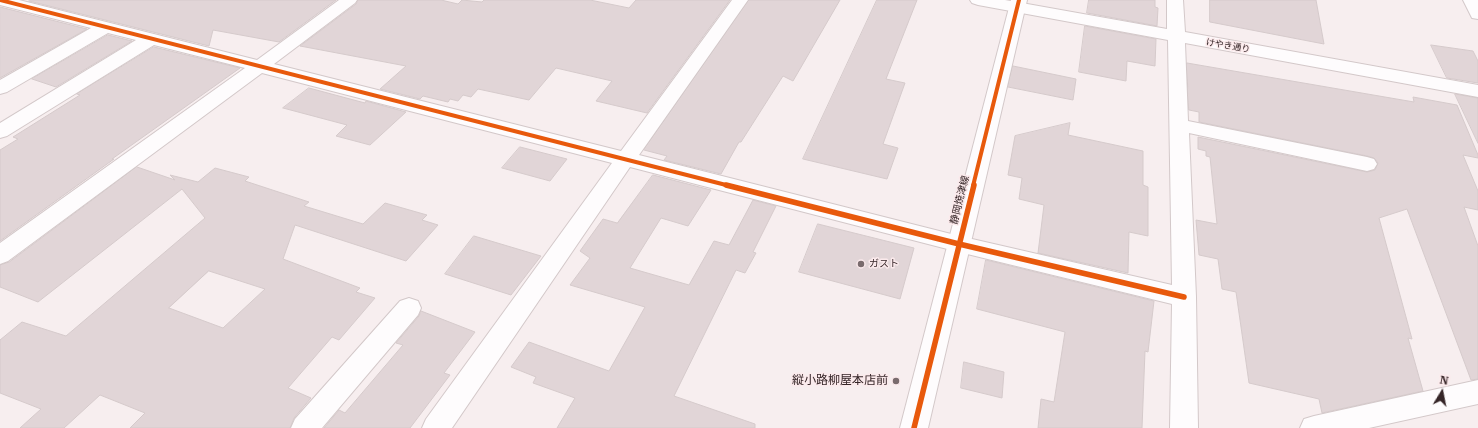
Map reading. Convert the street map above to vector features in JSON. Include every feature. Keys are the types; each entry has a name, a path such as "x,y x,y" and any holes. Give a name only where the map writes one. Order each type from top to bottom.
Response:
{"street":[{"path":"0,0 262,65 959,244 1184,297"},
{"path":"0,255 349,0"},
{"path":"436,428 626,158 740,0"},
{"name":"けやき通り","path":"978,0 1018,4 1176,36 1478,91"},
{"path":"1175,0 1184,297 1184,428"},
{"path":"1471,0 1478,14"},
{"name":"静岡焼津線","path":"914,428 1018,4"},
{"path":"0,17 22,6"},
{"path":"0,88 106,27"},
{"path":"0,132 152,38"},
{"path":"1178,125 1366,164"},
{"path":"305,428 410,308"},
{"path":"1314,428 1478,392"}],"building":[{"path":"336,0 279,42 213,30 209,46 29,1"},
{"path":"358,0 441,0 458,4 462,0 482,2 484,0 590,0 629,8 636,0 730,0 647,113 596,101 612,81 556,68 529,100 478,89 471,97 463,95 458,101 450,99 448,102 423,96 420,99 380,89 406,66 300,46 356,4"},
{"path":"749,0 840,0 793,81 783,76 741,142 739,142 721,174 664,160 667,156 644,150"},
{"path":"877,0 917,0 886,79 905,83 883,144 898,148 887,179 803,159"},
{"path":"1089,0 1155,0 1155,7 1158,8 1157,26 1087,13"},
{"path":"1210,0 1316,0 1324,44 1210,22"},
{"path":"0,7 87,29 0,78"},
{"path":"1085,26 1156,39 1155,66 1127,61 1126,81 1079,72"},
{"path":"108,35 132,41 56,87 32,79"},
{"path":"1431,45 1473,51 1478,61 1478,83 1447,78"},
{"path":"154,47 240,68 0,241 0,150 18,139 13,137 80,95 77,94"},
{"path":"1187,63 1414,102 1413,97 1457,105 1478,155 1478,158 1463,155 1478,191 1478,210 1464,207 1478,246 1478,379 1471,380 1407,209 1379,218 1412,339 1408,338 1423,391 1322,413 1319,399 1249,383 1236,292 1222,289 1218,259 1199,255 1196,220 1217,224 1210,157 1206,156 1206,151 1198,149 1198,137 1367,172 1375,170 1378,163 1374,158 1367,156 1199,122 1199,112 1189,110"},
{"path":"1013,66 1076,79 1073,100 1008,87"},
{"path":"309,88 406,112 370,145 336,136 347,125 283,108"},
{"path":"1455,94 1478,98 1478,143"},
{"path":"1070,123 1068,135 1143,151 1143,185 1148,187 1148,236 1129,232 1128,273 1038,253 1044,205 1019,199 1022,178 1008,175 1015,136"},
{"path":"520,147 567,159 550,181 502,168"},
{"path":"137,167 175,180 170,175 198,182 215,168 249,177 245,181 309,202 304,206 363,224 385,203 427,215 422,220 438,225 406,261 295,225 283,259 360,288 356,292 375,298 339,340 332,337 288,388 311,398 294,418 290,428 130,428 145,413 100,395 64,428 20,428 41,409 0,393 0,340 22,322 66,336 205,218 182,189 38,302 0,287 0,265 9,262","holes":["209,271 265,289 223,328 169,308"]},
{"path":"653,175 711,190 688,226 661,218 630,268 689,285 714,241 729,245 753,200 776,206 753,252 756,253 745,273 736,270 674,396 755,424 755,428 557,428 575,398 533,383 536,377 511,367 529,342 609,371 645,307 570,285 590,258 580,251 603,219 617,223"},
{"path":"818,224 914,248 900,299 799,272"},
{"path":"474,236 541,256 511,295 445,274"},
{"path":"986,260 1154,301 1148,352 1145,351 1142,428 1038,428 1041,399 1054,402 1065,332 977,309"},
{"path":"421,311 475,332 444,373 450,375 410,428 324,428 339,410 345,413 403,345 396,343 419,316"},
{"path":"964,362 1004,372 1002,398 961,388"}],"cycle path":[{"path":"0,0 959,244 1184,297"},
{"path":"914,428 1019,0"}],"place":[{"name":"ガスト","path":"861,264"},
{"name":"縦小路柳屋本店前","path":"896,381"}]}
